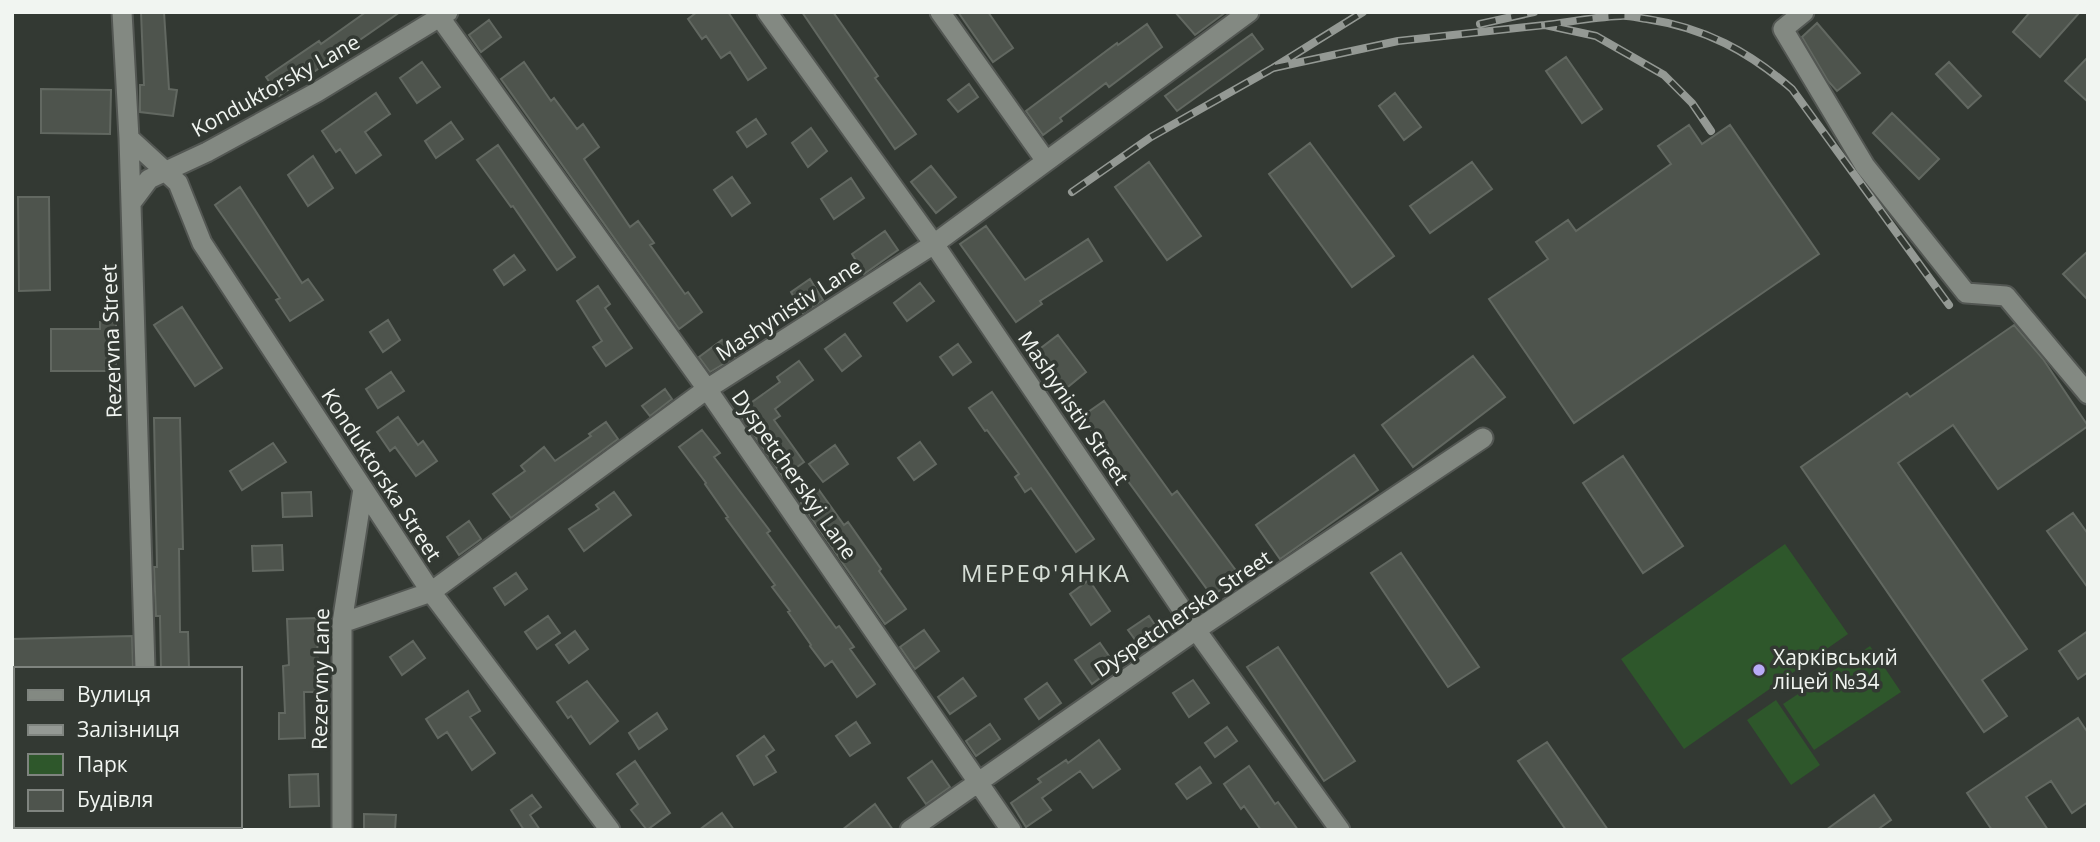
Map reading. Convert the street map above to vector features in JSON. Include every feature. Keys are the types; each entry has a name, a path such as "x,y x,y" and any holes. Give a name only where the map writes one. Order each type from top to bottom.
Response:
{"street":[{"name":"Rezervna Street","path":"121,12 129,138 145,667"},
{"name":"Mashynistiv Street","path":"766,12 934,244 1196,630 1340,830"},
{"path":"940,12 1046,161"},
{"name":"Mashynistiv Lane","path":"342,623 431,592 707,389 934,244 1249,12"},
{"path":"1804,12 1783,29 1865,166 1966,293 2006,296 2088,394"},
{"name":"Konduktorsky Lane","path":"131,203 149,178 206,152 317,92 441,14"},
{"name":"Dyspetcherskyi Lane","path":"441,14 707,389 1011,830"},
{"name":"Konduktorska Street","path":"129,138 178,183 202,243 431,592 610,830"},
{"name":"Dyspetcherska Street","path":"910,830 1196,630 1483,438"},
{"name":"Rezervny Lane","path":"342,830 342,623 363,489"}],"green space":[{"path":"1785,544 1848,634 1684,749 1621,659"},
{"path":"1870,646 1901,692 1814,750 1783,704"},
{"path":"1776,700 1820,765 1791,785 1747,720"}],"building":[{"path":"141,12 164,12 169,89 177,90 173,116 140,112 140,85 144,85"},
{"path":"366,12 400,12 279,96 266,77 319,41 321,44"},
{"path":"697,12 728,12 766,68 748,80 730,52 721,58 706,36 702,39 688,19"},
{"path":"802,12 833,12 878,76 875,78 916,134 895,149"},
{"path":"958,12 988,12 1013,48 993,62"},
{"path":"1175,12 1226,12 1195,35"},
{"path":"2030,12 2080,12 2040,57 2013,32"},
{"path":"489,20 501,37 481,52 469,35"},
{"path":"1817,23 1860,73 1837,91 1828,81 1802,37"},
{"path":"1147,24 1162,47 1109,87 1106,83 1060,118 1062,121 1043,135 1026,111"},
{"path":"1252,34 1263,49 1177,111 1165,96"},
{"path":"1566,57 1602,109 1582,123 1546,71"},
{"path":"2088,57 2088,102 2065,81"},
{"path":"422,62 440,87 417,103 400,78"},
{"path":"524,62 551,101 554,98 577,129 583,124 599,147 584,159 630,227 638,221 654,243 650,245 685,294 688,292 702,312 679,329 501,79"},
{"path":"1949,62 1981,96 1968,108 1936,74"},
{"path":"969,84 978,97 958,112 948,100"},
{"path":"41,89 111,90 110,134 41,133"},
{"path":"376,93 390,114 365,132 381,155 356,173 340,149 336,152 322,131"},
{"path":"1395,93 1421,127 1404,140 1379,106"},
{"path":"1892,113 1939,159 1919,179 1873,133"},
{"path":"756,119 766,134 747,147 737,132"},
{"path":"451,122 463,139 436,158 425,141"},
{"path":"1689,125 1702,144 1730,125 1819,254 1574,423 1489,299 1548,259 1536,242 1568,220 1576,231 1671,164 1658,146"},
{"path":"811,128 827,151 808,167 792,143"},
{"path":"1310,143 1394,256 1352,287 1269,174"},
{"path":"498,145 575,257 557,270 477,160"},
{"path":"313,156 333,188 308,206 288,175"},
{"path":"1149,162 1201,236 1167,260 1115,187"},
{"path":"1472,162 1492,189 1430,233 1410,206"},
{"path":"931,166 956,197 936,213 911,182"},
{"path":"732,177 750,203 732,216 714,190"},
{"path":"851,178 864,198 834,219 821,199"},
{"path":"240,187 302,283 308,279 323,300 290,321 276,300 280,298 215,205"},
{"path":"18,197 49,197 50,290 19,291"},
{"path":"986,226 1025,280 1088,239 1102,261 1040,301 1042,304 1016,322 960,244"},
{"path":"885,231 898,250 864,274 852,254"},
{"path":"2088,251 2088,300 2063,274"},
{"path":"514,255 525,270 504,285 494,270"},
{"path":"810,279 823,300 803,313 791,292"},
{"path":"920,283 934,301 907,321 894,303"},
{"path":"598,286 610,304 605,308 632,348 606,366 593,347 602,341 577,301"},
{"path":"182,307 222,368 195,386 154,325"},
{"path":"388,320 400,340 383,352 370,332"},
{"path":"100,322 116,322 116,371 51,371 51,329 100,329"},
{"path":"2014,325 2043,359 2088,426 1998,489 1953,425 1898,463 2027,649 1982,680 2007,716 1984,732 1801,467 1907,393 1910,397"},
{"path":"845,334 861,356 842,371 825,349"},
{"path":"1058,335 1086,372 1063,391 1033,354"},
{"path":"722,340 735,357 710,372 699,357"},
{"path":"958,344 971,362 953,375 940,357"},
{"path":"1473,356 1505,397 1413,467 1382,425"},
{"path":"799,361 813,380 775,409 780,416 774,420 804,462 783,477 738,412 780,382 777,377"},
{"path":"391,372 404,391 378,408 366,389"},
{"path":"665,389 672,399 650,416 642,406"},
{"path":"992,392 1094,539 1076,552 1031,488 1025,492 1015,477 1019,474 969,408"},
{"path":"1104,401 1172,495 1177,491 1240,576 1212,596 1081,417"},
{"path":"398,417 418,445 423,441 437,461 416,476 395,447 390,451 377,432"},
{"path":"154,418 180,418 183,549 179,549 180,632 188,632 189,667 161,667 160,616 156,616 154,567 157,567"},
{"path":"606,422 618,439 511,518 493,494 525,471 521,466 544,447 555,461"},
{"path":"702,430 720,453 714,457 770,531 767,533 836,628 839,626 854,647 850,649 875,684 857,697 832,661 825,666 810,646 788,612 790,611 772,587 775,585 679,447"},
{"path":"920,442 936,464 914,480 898,458"},
{"path":"273,443 286,462 242,490 230,471"},
{"path":"835,445 848,464 823,482 809,464"},
{"path":"1354,455 1378,490 1280,559 1256,525"},
{"path":"1623,456 1683,546 1643,573 1583,483"},
{"path":"819,490 844,525 848,522 906,609 885,624 801,503"},
{"path":"311,492 312,516 283,517 282,493"},
{"path":"614,492 631,515 584,551 569,529 599,509 596,505"},
{"path":"2073,513 2088,534 2088,588 2047,531"},
{"path":"469,521 481,539 459,555 447,537"},
{"path":"282,545 283,570 253,571 252,546"},
{"path":"1401,553 1479,667 1448,687 1371,573"},
{"path":"516,573 527,589 505,605 494,588"},
{"path":"1089,580 1110,611 1091,625 1070,594"},
{"path":"548,616 560,633 537,649 525,632"},
{"path":"1149,616 1159,631 1139,645 1128,630"},
{"path":"317,618 318,692 304,692 305,738 279,739 279,713 285,713 283,666 289,665 287,619"},
{"path":"924,630 939,651 915,669 900,647"},
{"path":"575,631 588,649 569,663 556,645"},
{"path":"2088,631 2088,672 2078,679 2059,651"},
{"path":"132,636 133,667 12,669 12,639"},
{"path":"413,641 425,658 402,675 390,657"},
{"path":"1100,643 1116,666 1092,684 1075,660"},
{"path":"1278,647 1355,761 1324,781 1247,667"},
{"path":"963,678 976,696 950,714 938,697"},
{"path":"1193,680 1209,703 1189,717 1173,693"},
{"path":"587,681 618,721 590,744 571,716 568,718 557,702"},
{"path":"1047,683 1061,703 1039,719 1025,699"},
{"path":"468,691 480,711 470,717 495,753 472,770 447,732 438,738 426,719"},
{"path":"657,713 667,729 639,749 629,733"},
{"path":"2078,718 2088,733 2088,802 2072,813 2051,781 2026,797 2048,830 1992,830 1967,793"},
{"path":"856,722 870,743 850,756 836,736"},
{"path":"990,724 1000,739 976,756 966,741"},
{"path":"1227,727 1237,741 1215,757 1205,743"},
{"path":"764,736 774,750 766,756 776,772 754,785 737,756"},
{"path":"1099,740 1120,769 1093,788 1080,771 1042,798 1051,810 1026,827 1011,803 1041,782 1038,779 1066,760 1068,763"},
{"path":"1547,742 1608,830 1566,830 1518,761"},
{"path":"635,761 670,813 647,830 631,810 638,804 617,774"},
{"path":"932,761 950,787 926,804 908,778"},
{"path":"1249,766 1275,804 1278,802 1298,830 1261,830 1244,806 1241,809 1224,784"},
{"path":"1200,767 1211,783 1187,799 1176,784"},
{"path":"318,774 319,806 290,807 289,775"},
{"path":"532,795 541,807 530,815 540,830 524,830 511,810"},
{"path":"1874,795 1891,820 1877,830 1826,830"},
{"path":"875,804 893,830 842,830"},
{"path":"722,813 734,830 699,830"},
{"path":"364,814 396,815 395,830 364,830"}],"railway":[{"path":"1072,192 1151,137 1273,68 1363,12"},
{"path":"1480,24 1534,12"},
{"path":"1545,25 1627,16 1647,19 1707,35 1759,63 1792,89 1949,305"},
{"path":"1273,68 1398,41 1545,25 1596,36 1664,75 1692,103 1711,131"}],"place":[{"name":"Харківський ліцей №34","path":"1759,670"}],"district":[{"name":"МЕРЕФ'ЯНКА","path":"1046,574"}]}
